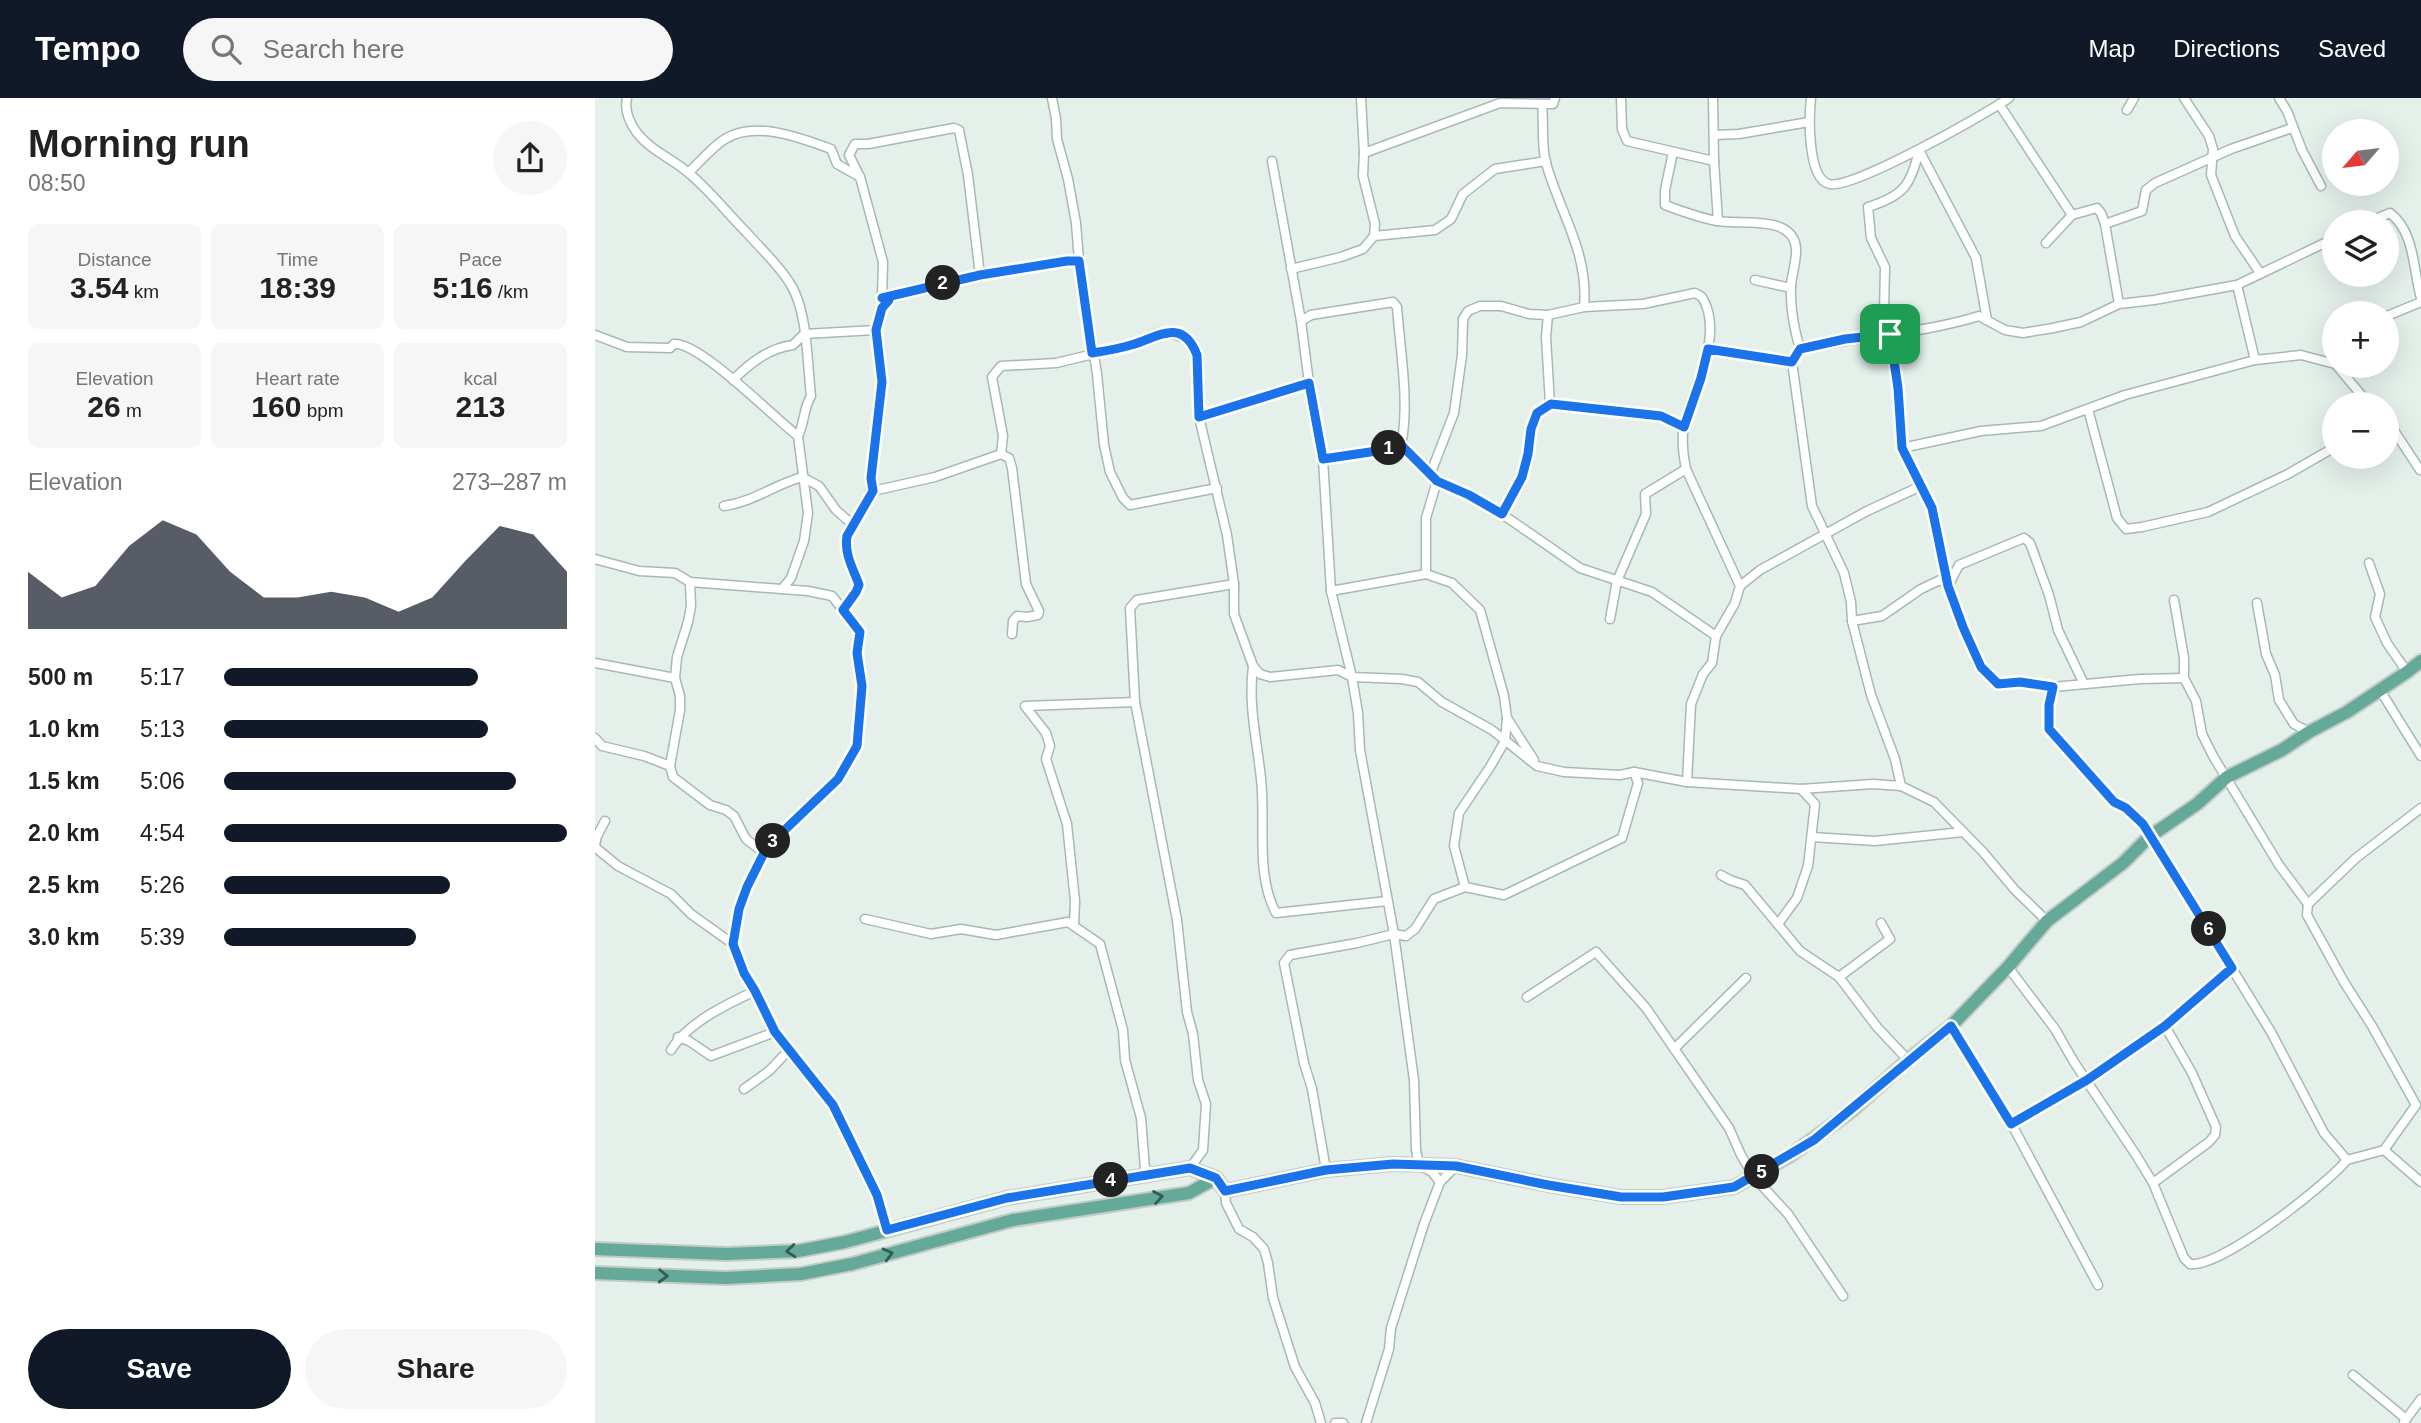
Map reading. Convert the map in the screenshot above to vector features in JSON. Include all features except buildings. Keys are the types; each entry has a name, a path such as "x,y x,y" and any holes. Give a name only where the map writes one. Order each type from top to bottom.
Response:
{"main road":[{"path":"595,1249 726,1254 797,1251 845,1242 1007,1198 1190,1168 1216,1178 1225,1191 1326,1170 1393,1164 1456,1166 1621,1197 1663,1197 1734,1187 1814,1140 1884,1084 1908,1059 1951,1026 2008,967 2047,921 2123,863 2149,837 2197,804 2227,778 2347,712 2421,661"},
{"path":"595,1273 726,1278 800,1274 852,1264 1013,1220 1189,1193 1216,1178"}],"street":[{"path":"627,98 625,107 638,134 655,152 688,172 714,196 789,281 798,297 803,316 811,396 805,407 804,425 798,436 808,513 804,541 791,578 782,589"},
{"path":"1052,98 1057,139 1076,223 1104,445 1110,472 1126,503 1136,504 1217,488"},
{"path":"1291,269 1363,249 1374,236 1375,224 1363,176 1361,98"},
{"path":"1364,153 1499,101 1553,104 1555,98"},
{"path":"1621,98 1622,129 1627,141 1714,161"},
{"path":"1713,98 1718,221"},
{"path":"1811,98 1809,122 1815,169 1820,178 1829,184 1844,183 1919,150 2009,98"},
{"path":"2127,110 2134,98"},
{"path":"2184,98 2209,136 2213,149 2211,175 2235,236 2260,273"},
{"path":"2279,98 2321,186"},
{"path":"1542,104 1546,161 1573,232 1586,283 1584,307"},
{"path":"1999,104 2072,215"},
{"path":"1714,135 1739,134 1809,122"},
{"path":"882,298 883,262 860,177 849,155 855,144 954,128 958,131 968,175 980,275"},
{"path":"2105,224 2142,211 2146,190 2150,186 2231,149 2293,128"},
{"path":"688,172 725,139 743,131 764,131 831,149 837,164 860,177"},
{"path":"1919,150 1976,258 1987,320"},
{"path":"1919,150 1915,170 1903,191 1889,200 1868,207 1871,238 1885,267 1884,311 1898,388 1902,448 1932,508 1948,586 1981,667 1998,684 2020,682 2053,687 2184,678"},
{"path":"1673,152 1665,190 1665,205 1718,221 1764,223 1784,228 1792,237 1796,249 1791,288 1794,327 1800,349"},
{"path":"1272,161 1323,459 1331,591 1352,677 1360,750 1394,934 1413,1080 1416,1150 1419,1165 1432,1172 1440,1182"},
{"path":"1374,236 1436,230 1451,219 1463,194 1495,169 1546,161"},
{"path":"2046,243 2072,215 2097,208 2105,224 2119,304"},
{"path":"2399,224 2409,242 2421,300 2399,310"},
{"path":"1901,786 1895,758 1871,695 1852,621 1851,602 1844,573 1812,506 1792,362 1800,349 1845,339 1951,324 1979,316 2005,330 2023,333 2081,322 2119,304 2237,285 2322,244"},
{"path":"882,298 980,275 1079,261"},
{"path":"1755,280 1791,288"},
{"path":"2237,285 2255,360"},
{"path":"1426,574 1426,517 1433,478 1454,413 1462,355 1463,320 1468,311 1480,306 1501,306 1548,316 1584,307 1643,304 1695,293 1702,297 1709,317 1708,349 1684,427 1682,448 1686,469 1740,586"},
{"path":"843,610 859,585 846,552 847,536 873,491 871,478 882,382 876,330 882,308 889,300 882,298"},
{"path":"1301,320 1311,315 1394,302 1397,307 1404,405 1401,445"},
{"path":"1548,316 1546,337 1551,404"},
{"path":"733,380 764,355 779,347 793,345 804,334 876,330"},
{"path":"1001,454 1003,436 992,377 1001,366 1056,363 1135,344 1158,333 1180,334 1187,338 1197,355 1199,417 1217,488 1234,584 1234,614 1253,666 1261,674 1270,677 1338,670 1352,677 1418,682 1442,702 1492,730 1537,766 1565,772 1620,775 1633,772 1687,782 1801,789 1873,784 1901,786 1934,802 2047,921"},
{"path":"595,335 627,347 670,348 679,343 709,360 798,436"},
{"path":"1708,349 1792,362"},
{"path":"1902,448 1981,431 2041,426 2125,396 2255,360 2301,355 2322,361"},
{"path":"2347,378 2359,392"},
{"path":"1199,417 1309,383"},
{"path":"1502,514 1522,477 1531,429 1537,413 1551,404 1661,416 1684,427"},
{"path":"2088,409 2117,518 2126,529 2208,512 2288,474 2322,454"},
{"path":"2399,438 2420,470"},
{"path":"1401,445 1433,478 1502,514 1580,568 1651,592 1716,636"},
{"path":"1323,459 1401,445"},
{"path":"873,491 935,477 1001,454 1009,458 1013,468 1026,584 1039,611 1038,615 1032,617 1017,616 1013,621 1012,635"},
{"path":"1610,619 1617,581 1646,514 1645,494 1686,469"},
{"path":"802,477 819,486 836,510 853,525"},
{"path":"724,506 755,498 802,477"},
{"path":"1687,782 1691,704 1703,674 1712,663 1716,636 1735,603 1740,586 1760,570 1867,511 1919,486"},
{"path":"1948,586 1959,565 2024,538 2030,543 2049,595 2058,630 2084,684"},
{"path":"595,559 639,571 675,573 689,582 808,591 832,596 860,632 857,653 862,686 857,746 838,779 769,845 752,874 739,909 733,944 744,973 775,1032 833,1105 877,1195 887,1230"},
{"path":"2369,563 2380,594 2375,617 2387,643 2407,673"},
{"path":"1331,591 1426,574 1452,583 1480,610 1504,696 1507,718 1505,741 1459,813 1454,846 1465,887"},
{"path":"1852,621 1882,616 1921,589 1940,580 1948,586"},
{"path":"689,582 691,606 677,657 675,678 680,709 670,766 673,777 710,805 726,810 734,816 746,839 764,853"},
{"path":"1190,1168 1203,1150 1206,1104 1198,1080 1177,920 1135,702 1130,608 1137,600 1234,584"},
{"path":"2174,600 2184,658 2184,678 2196,701 2202,734 2279,865 2308,904"},
{"path":"2256,603 2279,700 2294,724 2309,732"},
{"path":"595,663 675,678"},
{"path":"1253,666 1250,688 1251,717 1261,780 1266,876 1270,901 1276,913 1387,901"},
{"path":"2053,687 2049,705 2049,729 2114,802 2126,808 2143,824 2271,1032 2324,1133 2347,1160"},
{"path":"2380,690 2421,756"},
{"path":"1074,925 1075,901 1067,824 1046,759 1050,746 1046,733 1025,706 1135,702"},
{"path":"1507,718 1537,766"},
{"path":"595,738 601,746 644,756 670,766"},
{"path":"1326,1170 1312,1089 1304,1063 1284,963 1286,958 1290,954 1394,934 1406,936 1415,929 1431,901 1465,887 1504,895 1622,838 1629,822 1638,783 1633,772"},
{"path":"1778,924 1797,898 1808,866 1815,804 1801,789"},
{"path":"2008,967 2055,1028 2153,1183 2184,1258 2190,1264 2197,1265 2218,1256 2293,1209 2324,1184 2347,1160 2383,1150 2418,1104 2311,927 2307,915 2308,904 2356,858 2421,808"},
{"path":"605,821 595,846 618,866 671,894 691,914 733,944"},
{"path":"1812,837 1875,841 1963,832"},
{"path":"1721,875 1745,885 1800,951 1839,977 1877,1027 1908,1059"},
{"path":"865,919 931,934 961,929 996,935 1068,922 1100,944 1123,1030 1125,1060 1141,1118 1145,1169 1156,1173"},
{"path":"1839,977 1891,939 1881,923"},
{"path":"1527,997 1595,952 1646,1008 1729,1128 1754,1177 1789,1214 1843,1296"},
{"path":"2011,1124 2087,1080 2165,1026 2232,968"},
{"path":"1674,1049 1746,978"},
{"path":"671,1050 678,1037 755,991"},
{"path":"1951,1026 2011,1124 2098,1285"},
{"path":"2153,1183 2209,1142 2215,1135 2216,1127 2192,1073 2165,1026"},
{"path":"678,1037 711,1056 775,1032"},
{"path":"744,1089 769,1071 788,1051 790,1053"},
{"path":"2383,1150 2421,1182"},
{"path":"1366,1423 1388,1349 1391,1328 1418,1242 1440,1182 1456,1166"},
{"path":"1225,1191 1226,1203 1239,1228 1264,1250 1273,1298 1295,1367 1315,1403 1321,1423"},
{"path":"2353,1375 2405,1421 2421,1399"},
{"path":"1335,1423 1343,1423"}],"route":[{"path":"1079,261 1092,353 1135,344 1158,333 1180,334 1187,338 1197,355 1199,417 1309,383 1323,459 1401,445 1437,481 1502,514 1522,477 1531,429 1537,413 1551,404 1661,416 1684,427 1708,349 1792,362 1800,349 1845,339 1890,334 1898,388 1902,448 1932,508 1948,586 1981,667 1998,684 2020,682 2053,687 2049,705 2049,729 2085,766 2114,802 2126,808 2143,824 2232,968 2227,974 2165,1026 2087,1080 2011,1124 1951,1026 1908,1059 1884,1084 1814,1140 1734,1187 1663,1197 1621,1197 1456,1166 1393,1164 1326,1170 1225,1191 1216,1178 1190,1168 1007,1198 887,1230 877,1195 833,1105 819,1085 803,1070 768,1021 733,944 739,909 758,862 769,845 838,779 853,757 860,733 862,686 857,653 860,632 843,610 859,585 846,552 846,544 847,536 873,491 871,478 882,382 876,330 882,308 889,300 882,298 980,275 1079,261"}]}
